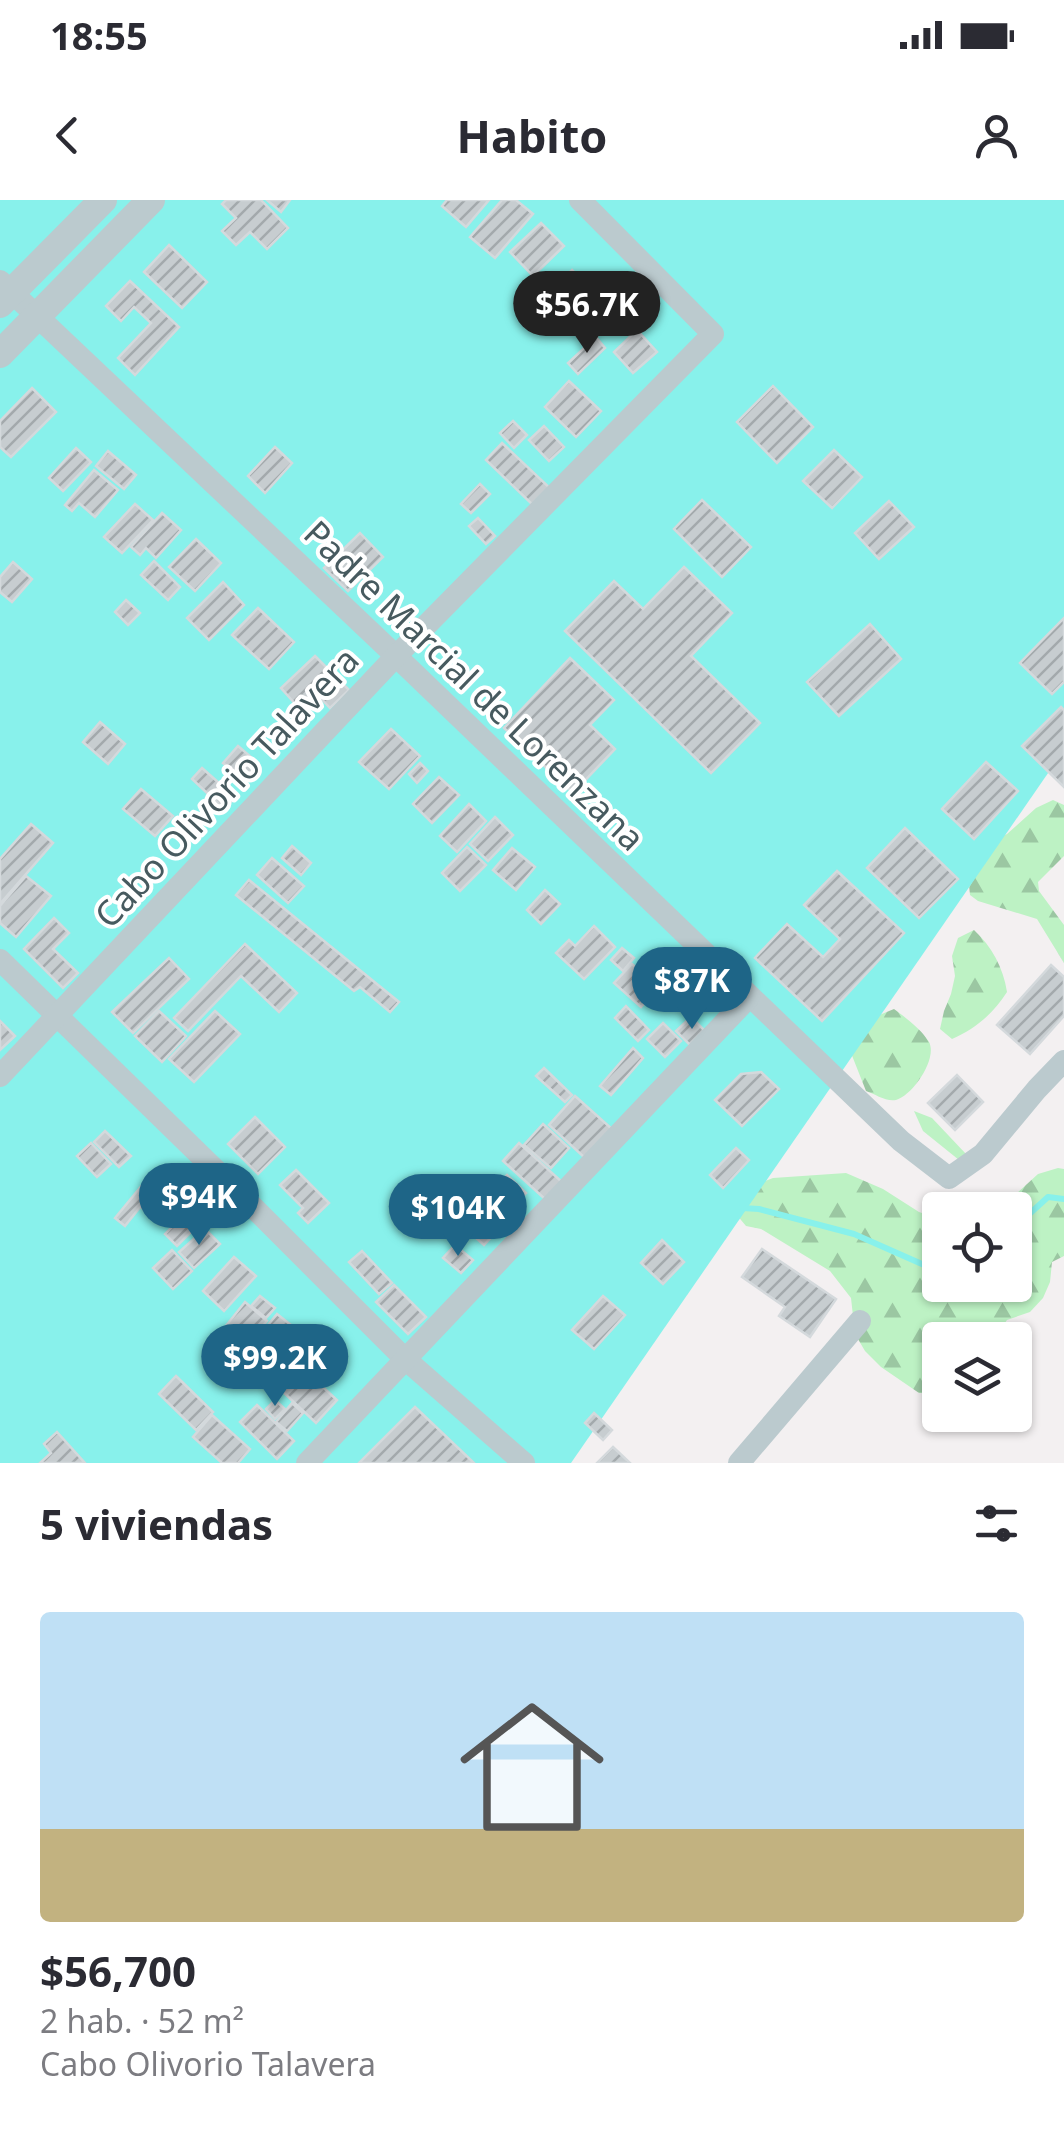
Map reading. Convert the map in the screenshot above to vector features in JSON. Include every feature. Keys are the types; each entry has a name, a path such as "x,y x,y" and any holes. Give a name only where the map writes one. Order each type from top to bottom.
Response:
{"street":[{"path":"4,292 103,200"},
{"path":"0,354 150,200"},
{"name":"Cabo Olivorio Talavera","path":"0,1076 396,656 713,334 580,200"},
{"name":"Padre Marcial de Lorenzana","path":"4,292 36,316 396,656 901,1141 948,1178 984,1154 1037,1089"},
{"path":"0,960 404,1358 524,1463"},
{"path":"307,1463 749,997"},
{"path":"1037,1089 1064,1061"},
{"path":"1037,1089 1064,1092"},
{"path":"739,1463 860,1321"}],"green space":[{"path":"1053,800 1064,805 1064,856 1038,882 1039,891 1064,925 1064,963 1037,919 978,901 970,895 969,885 989,843"},
{"path":"974,930 996,958 1007,992 983,1020 952,1039 940,1029 955,976 952,956 958,938"},
{"path":"894,1009 922,1033 931,1049 927,1067 916,1084 902,1097 892,1100 866,1091 851,1053 867,1020"},
{"path":"914,1111 932,1118 966,1154 959,1160 923,1131"},
{"path":"1064,1169 1064,1256 1052,1262 1043,1298 1030,1312 1006,1322 922,1322 922,1393 881,1367 865,1351 855,1334 851,1298 830,1271 761,1229 746,1226 736,1214 757,1184 773,1178 846,1173 883,1189 922,1213 922,1302 1032,1302 1032,1192 1018,1192 1038,1174"}],"water":[{"path":"0,200 1064,200 1064,750 571,1463 0,1463"}],"building":[{"path":"226,200 261,200 288,228 267,249 250,232 236,245 222,231 236,218 222,204"},
{"path":"267,200 290,200 281,212"},
{"path":"447,200 489,200 466,227 442,206"},
{"path":"502,200 516,200 533,214 495,258 470,237"},
{"path":"541,223 564,246 533,276 510,252"},
{"path":"169,245 207,282 182,308 144,272"},
{"path":"572,270 585,283 559,309 546,296"},
{"path":"596,275 620,298 586,333 563,311"},
{"path":"130,281 179,327 135,375 118,358 151,323 134,307 121,321 106,306"},
{"path":"637,330 657,352 633,373 614,352"},
{"path":"596,337 605,348 578,374 568,363"},
{"path":"569,381 601,411 576,437 545,407"},
{"path":"773,386 813,427 777,463 737,422"},
{"path":"32,388 56,412 11,457 0,447 0,421"},
{"path":"513,421 527,435 514,448 500,433"},
{"path":"544,426 564,447 549,461 529,440"},
{"path":"502,443 553,491 536,508 486,460"},
{"path":"275,447 292,463 265,493 248,476"},
{"path":"76,448 91,462 63,491 49,478"},
{"path":"834,450 862,477 832,508 803,481"},
{"path":"108,451 136,475 124,489 96,466"},
{"path":"94,470 118,490 95,517 79,503 72,511 65,505"},
{"path":"480,484 490,494 471,513 461,504"},
{"path":"702,500 751,547 722,577 674,529"},
{"path":"889,501 914,527 879,559 855,533"},
{"path":"135,504 153,520 122,553 104,537"},
{"path":"162,513 181,530 156,558 146,548 140,555 131,547"},
{"path":"478,518 495,536 486,544 469,526"},
{"path":"360,533 383,557 348,591 324,568"},
{"path":"196,539 221,563 195,591 169,567"},
{"path":"154,561 180,587 168,600 141,575"},
{"path":"13,562 32,579 12,602 0,592 0,577"},
{"path":"684,567 732,613 691,656 760,723 711,773 565,631 614,581 643,609"},
{"path":"223,582 244,605 209,640 187,618"},
{"path":"126,600 140,613 128,625 115,612"},
{"path":"258,608 294,642 269,669 232,635"},
{"path":"1064,618 1064,682 1052,694 1020,663"},
{"path":"870,624 901,659 839,716 807,682"},
{"path":"315,656 349,690 330,708 315,692 298,707 281,688"},
{"path":"570,658 614,700 590,725 615,749 573,793 504,728"},
{"path":"1061,707 1064,710 1064,787 1022,746"},
{"path":"100,722 125,744 108,764 83,742"},
{"path":"391,729 420,756 389,789 359,762"},
{"path":"238,746 258,763 243,780 223,763"},
{"path":"986,762 1018,791 974,839 942,809"},
{"path":"420,763 428,771 417,783 409,774"},
{"path":"202,768 235,797 224,809 192,779"},
{"path":"439,777 459,795 432,823 413,804"},
{"path":"141,789 173,816 155,836 123,809"},
{"path":"469,804 486,821 457,852 440,836"},
{"path":"495,817 513,835 488,861 470,844"},
{"path":"31,824 53,843 0,904 0,859"},
{"path":"905,828 958,879 919,918 867,868"},
{"path":"292,846 311,863 301,875 282,858"},
{"path":"467,847 486,865 460,891 442,873"},
{"path":"512,848 535,867 516,890 493,870"},
{"path":"272,858 304,886 288,903 257,875"},
{"path":"837,871 904,933 822,1021 755,958 787,924 823,957 840,939 804,905"},
{"path":"26,876 51,896 16,937 0,923 0,906"},
{"path":"249,880 399,1002 390,1012 360,987 354,991 236,895"},
{"path":"545,890 560,904 541,924 527,910"},
{"path":"54,918 69,933 53,949 78,973 63,988 24,949"},
{"path":"594,926 615,947 584,979 556,953 569,940 575,946"},
{"path":"245,944 297,993 279,1012 241,976 188,1031 174,1018"},
{"path":"622,948 634,958 623,971 611,960"},
{"path":"169,958 189,979 133,1033 112,1012"},
{"path":"632,964 658,988 641,1007 614,983"},
{"path":"1051,965 1064,977 1064,1016 1030,1054 997,1025"},
{"path":"626,1006 649,1030 638,1041 615,1018"},
{"path":"159,1011 186,1036 162,1062 135,1036"},
{"path":"215,1011 240,1034 194,1082 169,1059"},
{"path":"691,1017 707,1033 692,1047 676,1031"},
{"path":"0,1021 15,1036 0,1050"},
{"path":"663,1023 681,1041 665,1057 647,1039"},
{"path":"633,1048 643,1058 611,1095 600,1086"},
{"path":"544,1068 572,1095 565,1102 536,1076"},
{"path":"761,1072 779,1089 742,1126 715,1100 741,1074"},
{"path":"957,1075 983,1102 955,1130 928,1103"},
{"path":"575,1096 612,1129 585,1158 549,1125"},
{"path":"255,1117 285,1147 258,1174 228,1144"},
{"path":"543,1124 569,1148 551,1168 524,1145"},
{"path":"105,1131 131,1156 119,1167 94,1142"},
{"path":"91,1143 111,1164 97,1177 77,1156"},
{"path":"519,1143 562,1182 546,1200 503,1161"},
{"path":"736,1148 749,1160 723,1188 710,1175"},
{"path":"296,1170 329,1203 308,1223 298,1213 303,1208 280,1185"},
{"path":"507,1175 526,1193 514,1206 494,1189"},
{"path":"148,1178 157,1186 125,1226 115,1218"},
{"path":"162,1187 179,1203 159,1224 142,1208"},
{"path":"183,1216 195,1228 177,1246 165,1234"},
{"path":"478,1218 495,1233 484,1245 467,1230"},
{"path":"205,1229 220,1244 194,1268 179,1252"},
{"path":"662,1240 684,1262 663,1284 641,1263"},
{"path":"455,1245 473,1260 461,1273 443,1258"},
{"path":"762,1249 836,1299 810,1337 779,1316 785,1307 742,1277"},
{"path":"172,1250 192,1271 173,1289 153,1268"},
{"path":"362,1251 392,1283 379,1294 349,1262"},
{"path":"234,1257 256,1276 224,1311 203,1291"},
{"path":"394,1285 426,1317 408,1334 376,1302"},
{"path":"260,1296 275,1308 266,1318 251,1306"},
{"path":"603,1296 625,1315 594,1349 572,1330"},
{"path":"245,1302 267,1321 246,1346 225,1327"},
{"path":"277,1314 301,1333 283,1355 259,1336"},
{"path":"287,1354 337,1400 316,1423 266,1376"},
{"path":"176,1376 213,1412 196,1430 159,1394"},
{"path":"275,1400 285,1409 275,1419 266,1409"},
{"path":"292,1403 303,1413 287,1431 276,1422"},
{"path":"257,1405 294,1441 277,1459 240,1422"},
{"path":"415,1407 474,1463 359,1463"},
{"path":"594,1413 612,1430 603,1440 585,1423"},
{"path":"212,1415 250,1449 238,1463 222,1463 193,1437"},
{"path":"57,1432 85,1463 40,1463 51,1453 44,1444"},
{"path":"613,1447 630,1463 597,1463"}],"waterway":[{"path":"1032,1212 1048,1197 1064,1199"},
{"path":"742,1208 854,1234 922,1264"}]}
